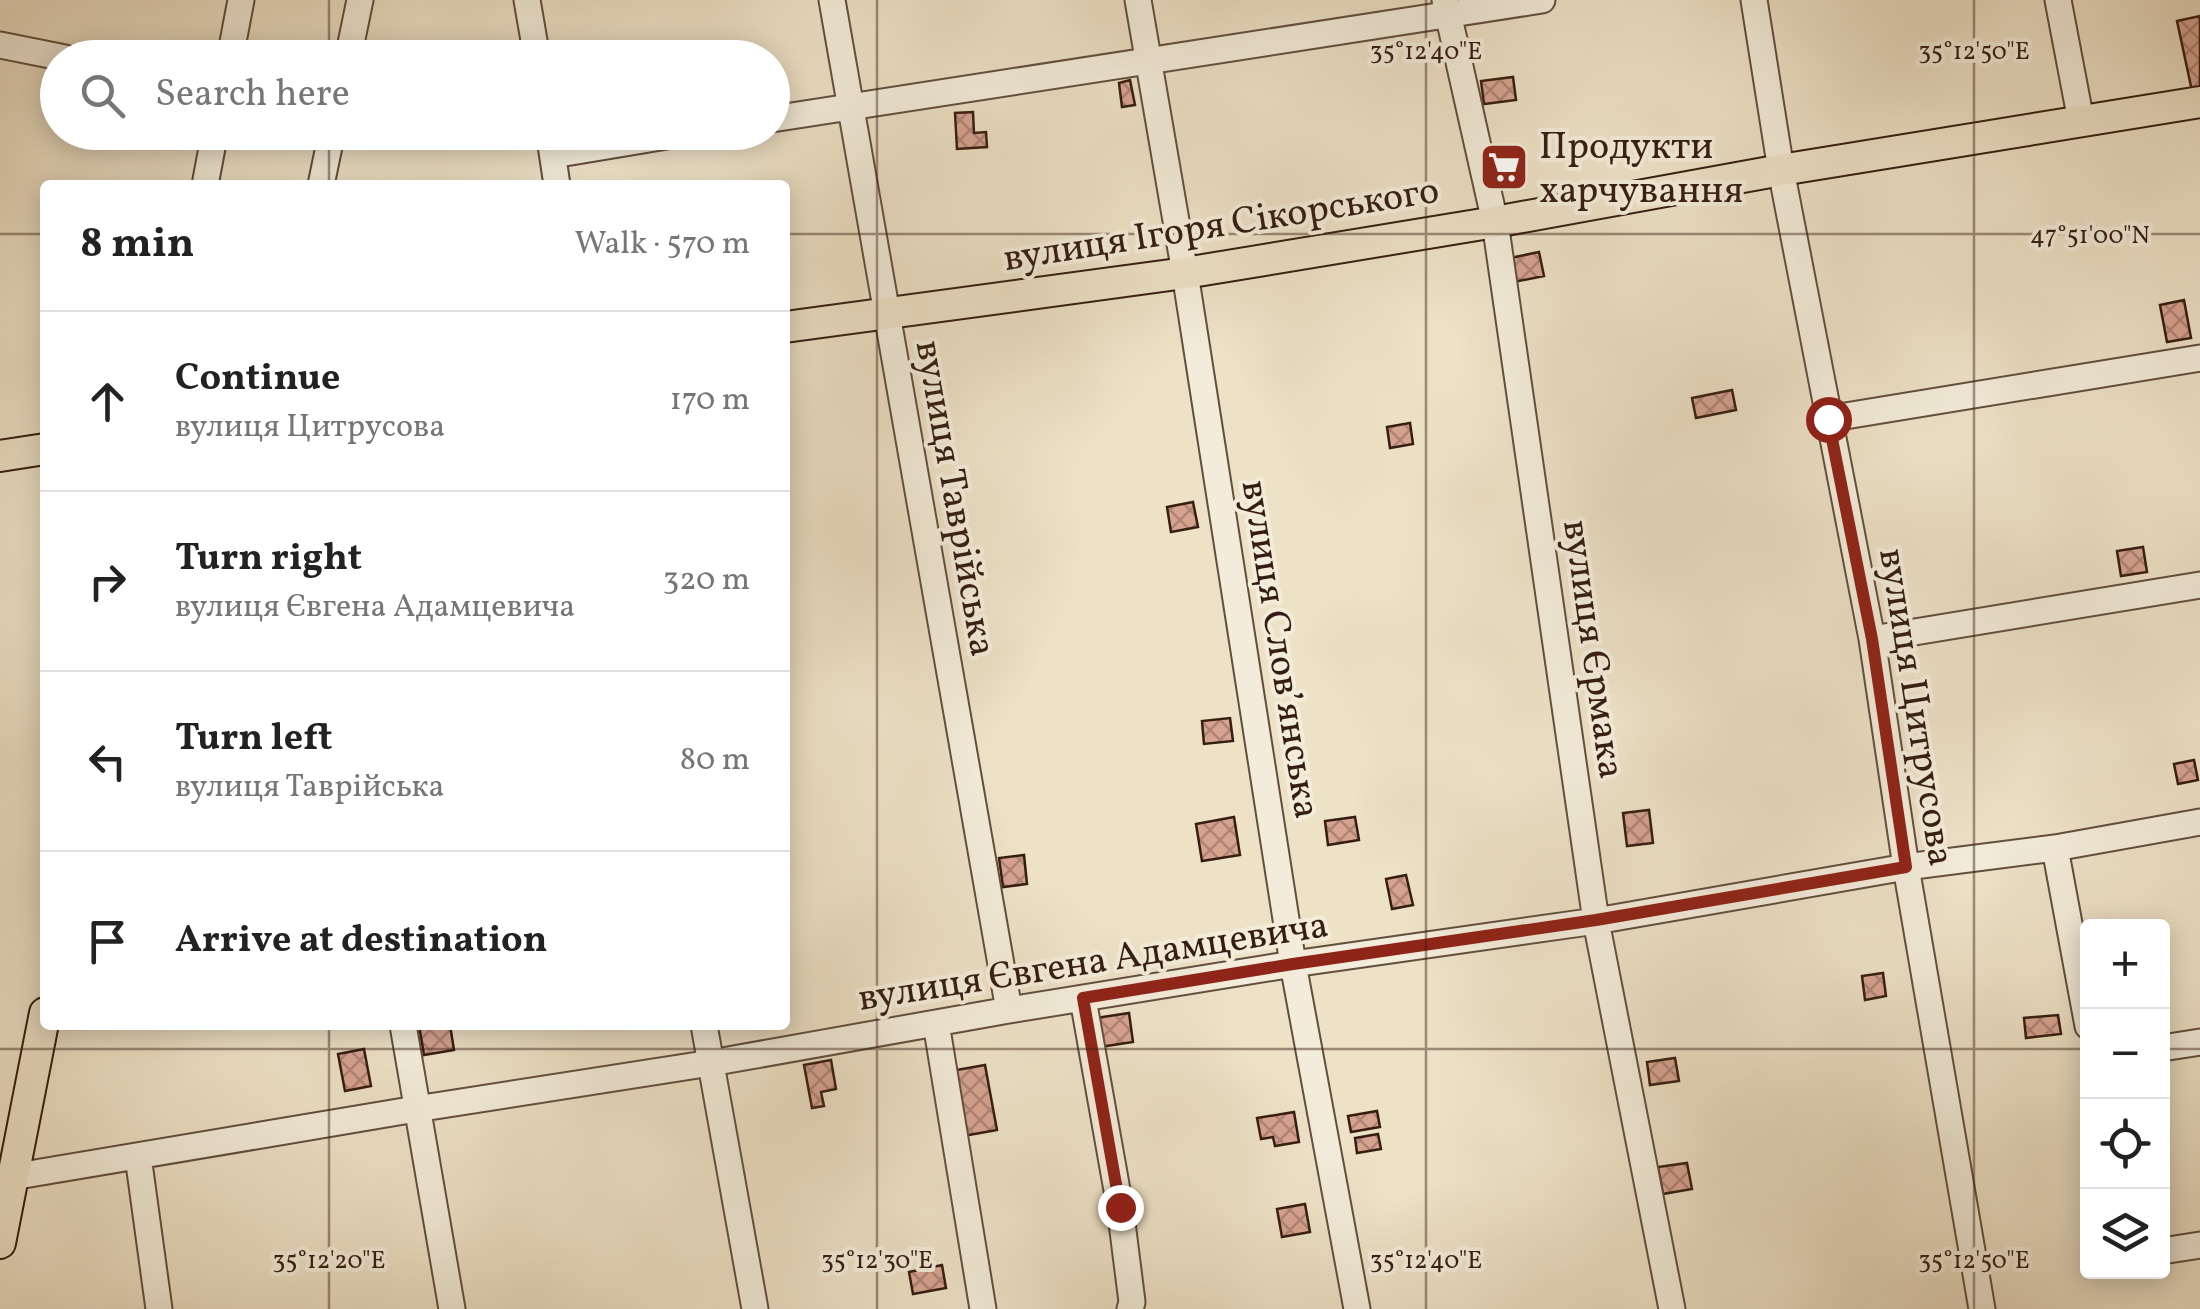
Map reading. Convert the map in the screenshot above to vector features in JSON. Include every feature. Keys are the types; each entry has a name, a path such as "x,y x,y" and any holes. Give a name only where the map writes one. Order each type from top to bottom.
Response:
{"main road":[{"name":"вулиця Ігоря Сікорського","path":"790,325 1185,273 2200,102"},
{"path":"0,456 40,450"},
{"path":"0,1244 7,1178 41,1030"}],"street":[{"path":"233,40 241,0"},
{"path":"352,40 360,0"},
{"path":"527,0 533,40"},
{"name":"вулиця Таврійська","path":"832,0 1009,1010"},
{"name":"вулиця Слов’янська","path":"1138,0 1185,273 1293,964 1357,1309"},
{"path":"790,116 1147,62 1446,8 1542,0"},
{"name":"вулиця Цитрусова","path":"1754,0 1781,170 1872,639 1906,867 1982,1309"},
{"path":"2058,0 2081,121"},
{"name":"вулиця Єрмака","path":"1446,8 1495,222 1596,920 1672,1309"},
{"path":"0,44 40,53"},
{"path":"206,180 212,150"},
{"path":"323,180 329,150"},
{"path":"552,150 556,180"},
{"path":"1828,419 2200,358"},
{"path":"1872,639 2200,585"},
{"name":"вулиця Євгена Адамцевича","path":"7,1178 1009,1010 1596,920 1906,867 2055,848 2200,822"},
{"path":"2055,848 2085,1009"},
{"path":"1083,998 1120,1207 1130,1309"},
{"path":"936,1024 982,1309"},
{"path":"404,1030 452,1309"},
{"path":"705,1030 755,1309"},
{"path":"2170,1047 2200,1042"},
{"path":"138,1156 159,1309"},
{"path":"2170,1250 2200,1245"}],"building":[{"path":"2200,16 2200,89 2192,91 2177,21"},
{"path":"1513,77 1516,100 1484,104 1481,81"},
{"path":"1130,80 1135,105 1122,107 1119,83"},
{"path":"973,112 974,133 986,132 987,147 957,149 955,113"},
{"path":"1539,252 1544,276 1514,282 1510,258"},
{"path":"2184,300 2191,338 2167,342 2160,305"},
{"path":"1732,390 1736,410 1696,418 1692,398"},
{"path":"1410,423 1413,444 1390,448 1387,427"},
{"path":"1193,502 1198,527 1171,532 1167,507"},
{"path":"2143,547 2147,572 2121,576 2117,551"},
{"path":"1230,718 1233,741 1204,744 1202,721"},
{"path":"2194,760 2198,780 2178,784 2174,764"},
{"path":"1649,810 1653,843 1627,846 1623,813"},
{"path":"1234,817 1240,855 1202,861 1196,824"},
{"path":"1355,817 1359,840 1328,845 1325,821"},
{"path":"1024,855 1027,884 1003,887 999,858"},
{"path":"1406,875 1413,905 1392,909 1386,879"},
{"path":"1883,973 1886,996 1865,1000 1862,976"},
{"path":"1129,1013 1133,1042 1100,1047 1096,1018"},
{"path":"2058,1015 2061,1034 2026,1038 2024,1018"},
{"path":"420,1030 451,1030 454,1050 424,1055"},
{"path":"364,1049 371,1086 345,1091 338,1054"},
{"path":"1675,1058 1679,1081 1650,1085 1647,1062"},
{"path":"831,1060 836,1089 821,1092 824,1106 812,1108 804,1065"},
{"path":"985,1065 997,1130 963,1136 951,1071"},
{"path":"1377,1111 1380,1127 1351,1132 1348,1116"},
{"path":"1294,1112 1299,1142 1275,1146 1273,1137 1261,1139 1257,1118"},
{"path":"1378,1134 1381,1149 1357,1153 1355,1138"},
{"path":"1687,1163 1692,1189 1663,1194 1658,1167"},
{"path":"1305,1204 1310,1232 1282,1237 1277,1209"},
{"path":"942,1265 946,1288 913,1294 909,1272"}],"place":[{"name":"Продукти харчування","path":"1504,167"}],"route":[{"path":"1120,1207 1083,998 1596,920 1906,867 1872,639 1828,419"}]}
